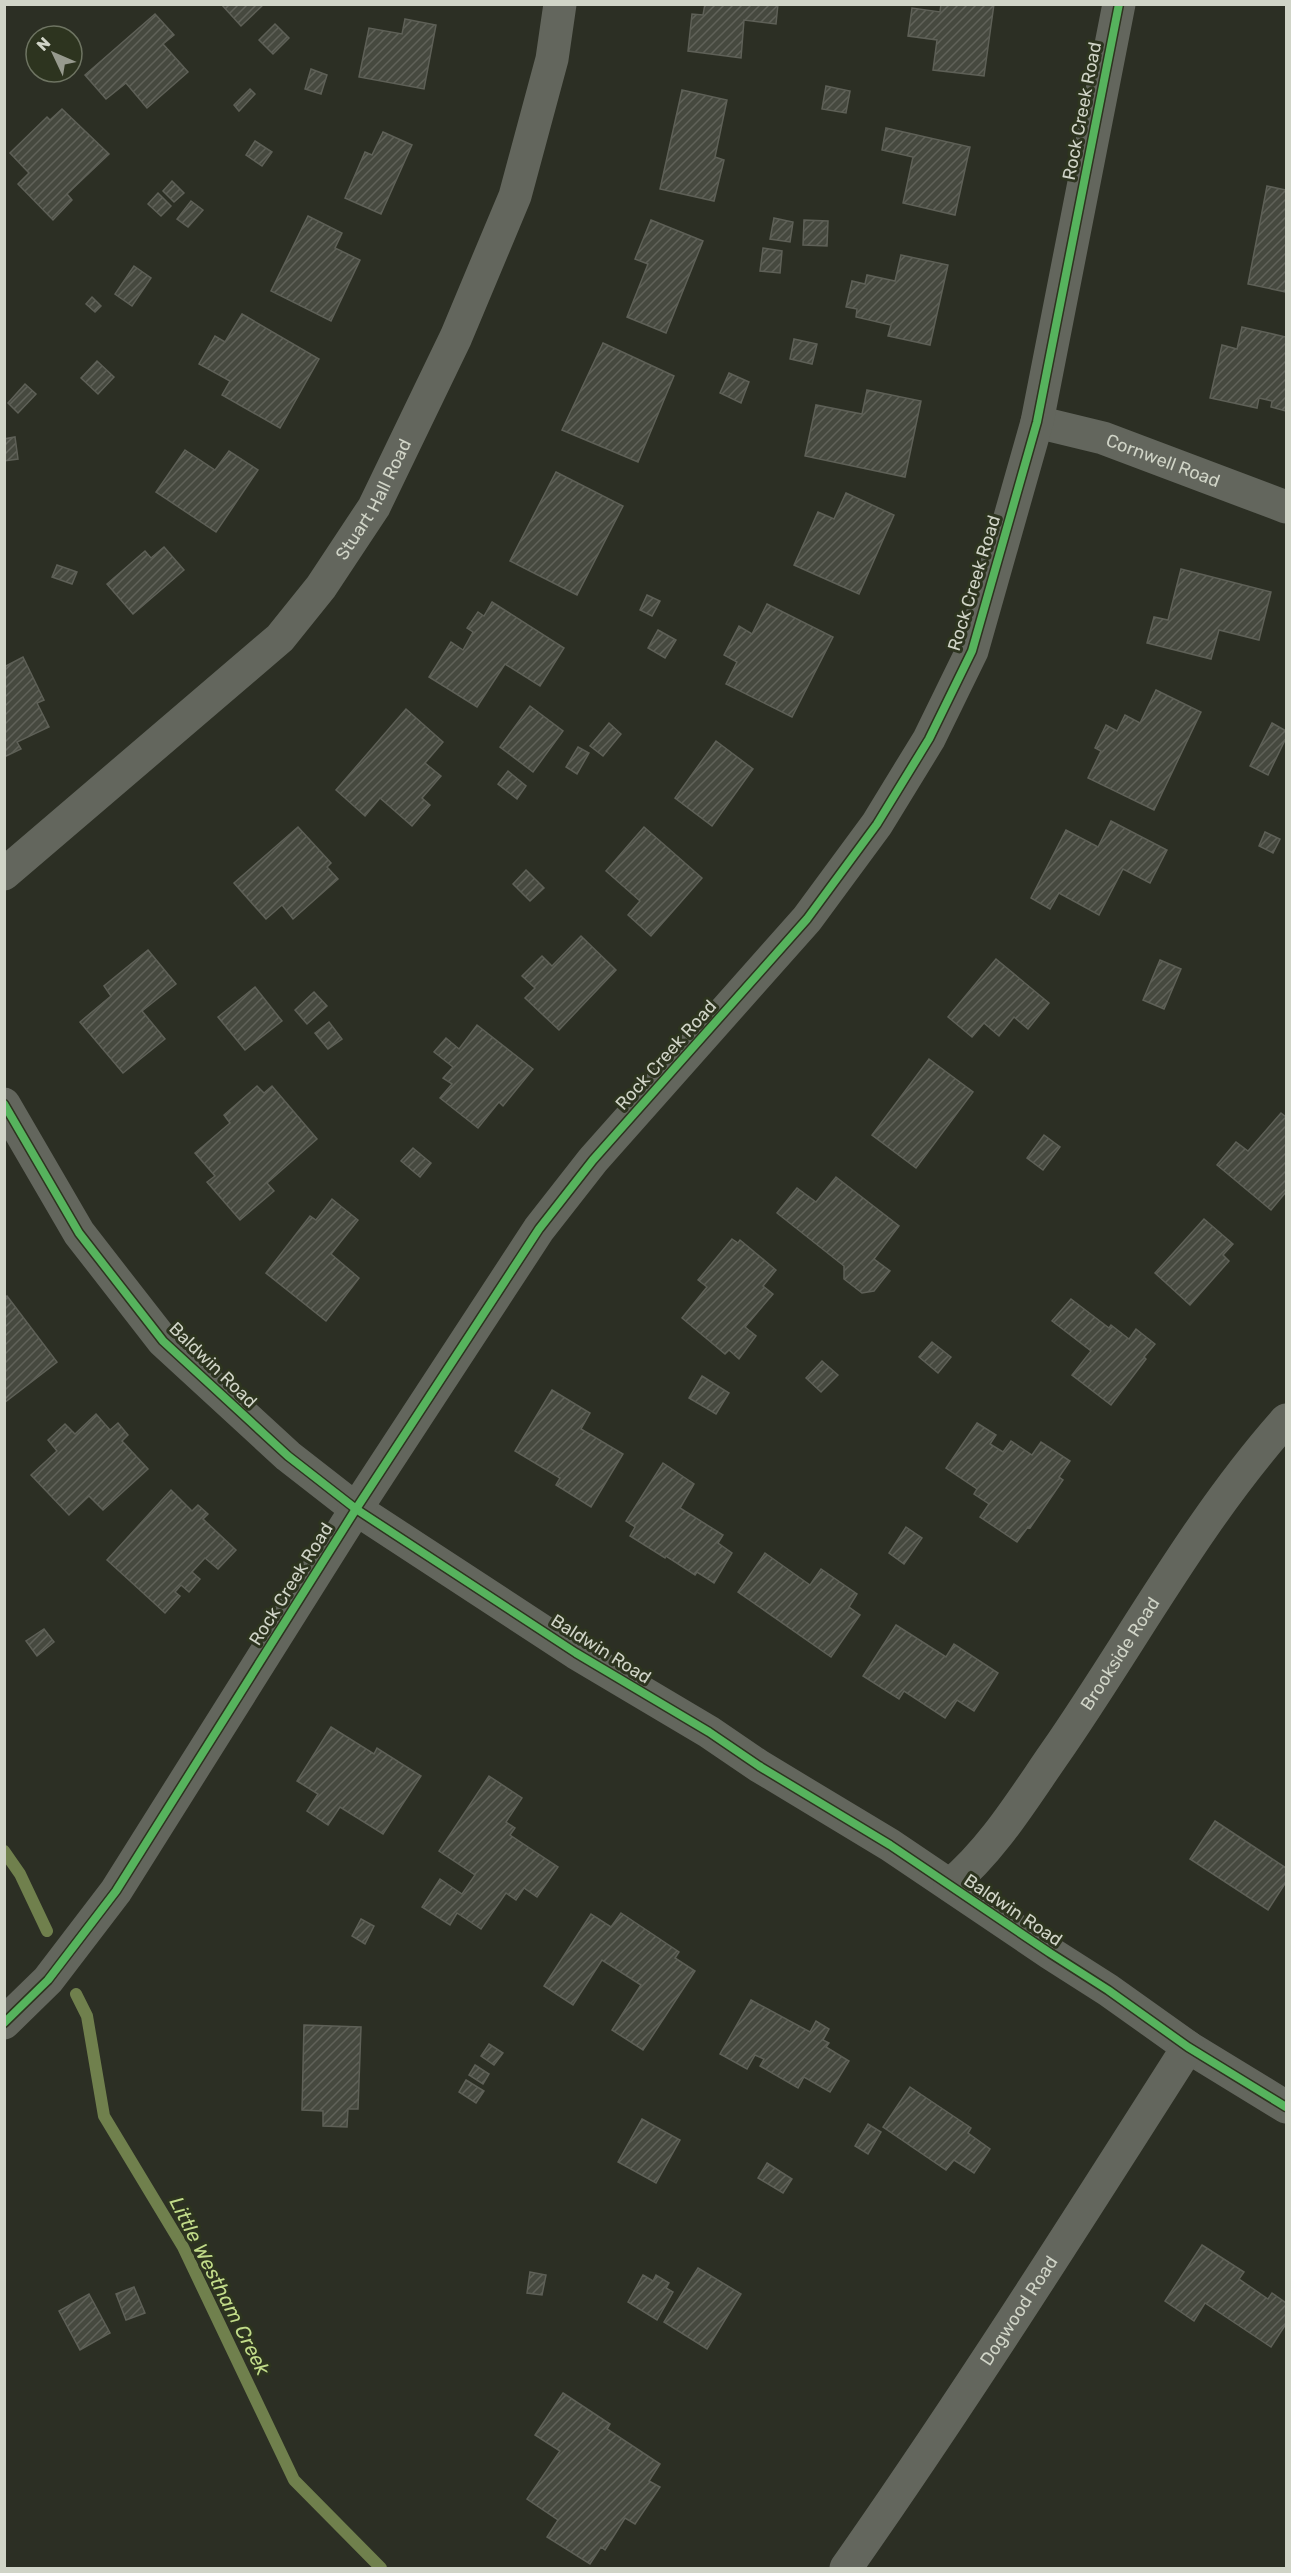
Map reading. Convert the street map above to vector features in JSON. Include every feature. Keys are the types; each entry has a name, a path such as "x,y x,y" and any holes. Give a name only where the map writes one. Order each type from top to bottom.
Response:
{"street":[{"name":"Stuart Hall Road","path":"4,874 280,638 321,587 374,507 456,337 515,196 552,59 560,4"},
{"name":"Rock Creek Road","path":"4,2023 48,1980 116,1891 356,1509 539,1229 593,1160 807,919 877,824 929,739 972,651 1037,422 1119,4"},
{"name":"Cornwell Road","path":"1037,422 1103,438 1287,507"},
{"name":"Baldwin Road","path":"4,1104 79,1233 164,1341 288,1456 356,1509 576,1653 709,1732 759,1766 890,1845 1108,1990 1188,2047 1287,2108"},
{"name":"Brookside Road","path":"950,1885 965,1873 1008,1821 1104,1682 1197,1534 1259,1451 1287,1420"},
{"name":"Dogwood Road","path":"846,2568 995,2349 1188,2047"}],"building":[{"path":"221,4 264,4 241,26"},
{"path":"705,4 778,4 776,24 744,20 741,58 688,51 692,14 703,15"},
{"path":"941,4 994,4 984,76 933,70 937,40 908,36 912,8 940,12"},
{"path":"155,14 174,35 163,44 188,72 147,108 126,83 106,99 85,75"},
{"path":"405,19 436,25 424,89 359,77 369,28 402,34"},
{"path":"275,24 289,38 273,54 259,40"},
{"path":"311,69 327,75 321,94 305,89"},
{"path":"826,86 850,91 846,113 822,109"},
{"path":"250,89 255,94 239,111 234,105"},
{"path":"682,90 727,100 715,157 724,160 714,201 660,189"},
{"path":"62,109 109,154 67,194 72,200 53,220 18,184 29,173 10,153 47,117 50,120"},
{"path":"886,128 970,147 955,215 903,203 913,157 882,150"},
{"path":"383,132 412,145 381,214 345,198 365,152 372,155"},
{"path":"255,141 272,152 262,166 246,155"},
{"path":"172,181 184,193 174,202 163,191"},
{"path":"1267,186 1286,190 1286,292 1248,284"},
{"path":"158,193 171,206 161,216 148,204"},
{"path":"191,201 203,210 188,227 177,219"},
{"path":"308,216 342,233 335,248 360,260 331,321 271,291"},
{"path":"774,218 793,222 790,242 770,239"},
{"path":"651,220 703,241 666,333 627,317 648,264 635,259"},
{"path":"804,220 828,221 827,246 803,245"},
{"path":"763,248 782,251 780,273 760,271"},
{"path":"901,255 948,265 930,345 888,336 891,325 856,317 857,309 846,307 852,281 865,284 867,275 895,281"},
{"path":"134,266 151,278 132,306 115,294"},
{"path":"92,297 101,306 95,312 86,304"},
{"path":"242,314 319,359 280,428 222,395 230,381 199,364 215,336 225,342"},
{"path":"1242,327 1286,337 1286,411 1271,407 1272,401 1259,398 1257,408 1210,398 1222,345 1237,349"},
{"path":"794,339 817,344 812,364 790,359"},
{"path":"603,343 674,376 638,462 562,430"},
{"path":"97,361 114,377 98,394 81,378"},
{"path":"729,373 749,382 741,403 720,393"},
{"path":"25,384 36,394 18,413 8,403"},
{"path":"867,390 921,401 905,477 805,456 816,405 862,414"},
{"path":"15,437 18,459 4,461 4,439"},
{"path":"185,450 215,470 229,451 258,470 216,532 156,492"},
{"path":"556,472 623,506 577,595 510,561"},
{"path":"846,493 894,515 859,594 794,565 818,512 834,519"},
{"path":"164,547 184,570 133,614 107,584 145,551 151,558"},
{"path":"57,565 77,572 72,584 52,577"},
{"path":"1181,569 1271,592 1259,640 1219,630 1211,659 1147,643 1154,617 1168,620"},
{"path":"647,595 660,601 652,616 640,610"},
{"path":"492,602 564,648 540,686 505,664 477,707 429,677 451,642 463,650 473,632 467,628 478,612 484,616"},
{"path":"767,604 833,637 792,717 726,684 737,662 724,655 739,626 752,634"},
{"path":"658,630 676,640 665,658 648,648"},
{"path":"23,657 44,700 37,703 49,727 17,742 21,749 4,757 4,667"},
{"path":"1156,690 1201,712 1154,810 1088,778 1101,751 1095,748 1106,725 1117,731 1125,715 1140,723"},
{"path":"530,706 563,731 533,772 500,747"},
{"path":"406,709 443,742 425,763 441,776 422,798 430,805 412,826 380,798 365,816 336,790"},
{"path":"609,723 621,734 603,756 590,746"},
{"path":"1272,723 1286,731 1286,738 1268,775 1250,766"},
{"path":"716,741 753,769 712,826 675,798"},
{"path":"578,747 589,753 577,774 566,767"},
{"path":"508,771 526,786 517,799 498,784"},
{"path":"1111,821 1167,850 1150,883 1123,869 1099,915 1059,893 1050,909 1031,898 1066,830 1098,847"},
{"path":"298,827 331,863 327,867 338,879 293,919 282,905 266,919 234,883"},
{"path":"644,827 702,878 651,936 628,915 640,901 606,871"},
{"path":"1265,832 1280,839 1273,853 1259,846"},
{"path":"526,870 544,888 530,901 513,884"},
{"path":"581,936 616,970 559,1030 525,998 535,988 522,976 542,956 552,966"},
{"path":"148,950 176,984 142,1011 165,1039 123,1073 80,1022 111,996 104,986"},
{"path":"996,959 1049,1003 1028,1029 1014,1017 999,1036 984,1023 972,1037 948,1017"},
{"path":"1160,960 1181,969 1164,1009 1143,1000"},
{"path":"255,987 282,1021 245,1050 218,1017"},
{"path":"314,992 327,1006 307,1024 295,1010"},
{"path":"329,1022 342,1039 328,1049 315,1033"},
{"path":"477,1025 533,1069 503,1106 499,1102 478,1128 440,1098 452,1084 443,1078 453,1067 434,1052 446,1038 459,1049"},
{"path":"929,1059 973,1092 916,1168 872,1135"},
{"path":"257,1086 264,1093 272,1086 317,1139 267,1183 274,1191 240,1220 207,1182 215,1176 195,1153 230,1123 224,1115"},
{"path":"1281,1113 1286,1117 1286,1192 1271,1210 1217,1165 1236,1142 1248,1151"},
{"path":"1044,1135 1060,1147 1043,1170 1027,1158"},
{"path":"413,1148 431,1163 420,1177 401,1161"},
{"path":"836,1177 899,1226 874,1259 890,1271 874,1291 862,1293 844,1279 844,1266 777,1213 797,1188 816,1202"},
{"path":"332,1199 358,1220 331,1254 359,1278 326,1321 266,1273 310,1216 316,1220"},
{"path":"1204,1219 1233,1244 1223,1255 1229,1261 1190,1305 1155,1273"},
{"path":"732,1239 738,1243 740,1240 776,1270 763,1286 773,1294 745,1327 756,1336 739,1359 729,1350 725,1354 682,1318 707,1287 698,1280"},
{"path":"7,1296 57,1362 4,1403 4,1299"},
{"path":"1071,1299 1109,1328 1111,1325 1129,1339 1136,1329 1155,1344 1111,1405 1072,1375 1091,1351 1052,1321"},
{"path":"932,1342 951,1357 938,1373 919,1357"},
{"path":"822,1361 838,1375 821,1392 806,1378"},
{"path":"702,1376 729,1393 716,1414 689,1398"},
{"path":"552,1390 590,1413 581,1429 623,1454 591,1507 556,1485 560,1478 515,1451"},
{"path":"96,1414 110,1430 118,1423 128,1435 122,1441 148,1469 103,1510 89,1496 69,1515 31,1475 57,1451 48,1440 65,1424 75,1434"},
{"path":"977,1423 996,1435 990,1444 1003,1452 1011,1441 1032,1455 1041,1442 1070,1461 1059,1477 1063,1480 1030,1528 1028,1527 1017,1542 980,1517 989,1504 974,1494 977,1489 946,1468"},
{"path":"663,1463 694,1484 680,1508 723,1535 718,1543 732,1553 714,1583 697,1572 695,1575 630,1536 635,1527 626,1521"},
{"path":"171,1490 192,1511 198,1505 208,1514 203,1519 236,1550 218,1569 205,1558 192,1572 200,1579 189,1592 181,1585 175,1592 180,1596 165,1613 107,1560"},
{"path":"906,1527 922,1538 904,1564 889,1553"},
{"path":"765,1553 810,1585 821,1569 857,1594 849,1607 860,1615 831,1657 738,1592"},
{"path":"896,1625 946,1657 954,1644 998,1673 974,1711 957,1700 945,1718 904,1691 899,1699 863,1676"},
{"path":"44,1629 54,1642 37,1656 26,1641"},
{"path":"331,1727 374,1754 377,1748 421,1776 383,1834 340,1807 328,1825 307,1811 318,1794 297,1781"},
{"path":"489,1776 522,1798 506,1822 515,1828 510,1835 558,1867 537,1897 524,1888 516,1900 506,1893 481,1929 457,1913 450,1925 422,1907 440,1879 462,1894 475,1875 439,1851"},
{"path":"1215,1821 1286,1868 1286,1882 1268,1910 1190,1859"},
{"path":"621,1913 679,1952 675,1958 695,1971 643,2050 612,2030 641,1985 602,1960 573,2005 544,1986 591,1914 611,1927"},
{"path":"361,1919 374,1926 365,1944 352,1936"},
{"path":"751,2000 810,2032 816,2021 829,2029 823,2040 829,2043 826,2047 849,2061 830,2092 804,2077 798,2088 760,2066 764,2059 755,2055 747,2069 720,2054"},
{"path":"304,2025 361,2027 358,2109 348,2109 347,2127 323,2126 323,2111 302,2110"},
{"path":"489,2044 503,2053 494,2065 481,2056"},
{"path":"475,2065 489,2074 483,2084 469,2075"},
{"path":"466,2080 484,2091 476,2103 459,2092"},
{"path":"910,2087 971,2128 968,2133 990,2149 974,2173 954,2160 946,2170 883,2127"},
{"path":"642,2119 680,2140 656,2183 618,2162"},
{"path":"868,2124 881,2132 868,2154 855,2146"},
{"path":"767,2163 792,2179 783,2193 758,2178"},
{"path":"1202,2245 1244,2272 1239,2279 1268,2299 1272,2293 1286,2303 1286,2324 1271,2347 1205,2303 1194,2321 1165,2301"},
{"path":"698,2268 741,2294 707,2349 664,2322"},
{"path":"530,2272 546,2275 542,2295 527,2293"},
{"path":"643,2275 653,2281 656,2275 669,2283 666,2288 673,2292 657,2320 628,2302"},
{"path":"134,2287 145,2313 126,2320 116,2294"},
{"path":"89,2294 110,2333 80,2350 59,2311"},
{"path":"563,2393 610,2424 607,2429 660,2464 649,2481 660,2487 635,2524 625,2518 605,2550 601,2547 590,2564 547,2537 558,2520 527,2499 560,2451 535,2435"}],"waterway":[{"name":"Little Westham Creek","path":"4,1851 20,1874 47,1931"},
{"name":"Little Westham Creek","path":"76,1994 87,2016 104,2116 183,2247 294,2480 381,2568"}],"cycle path":[{"path":"4,2023 48,1980 116,1891 356,1509 539,1229 593,1160 807,919 877,824 929,739 972,651 1037,422 1119,4"},
{"path":"4,1104 79,1233 163,1341 288,1456 356,1509 576,1653 709,1732 759,1766 890,1845 1108,1990 1188,2047 1286,2107"}]}
